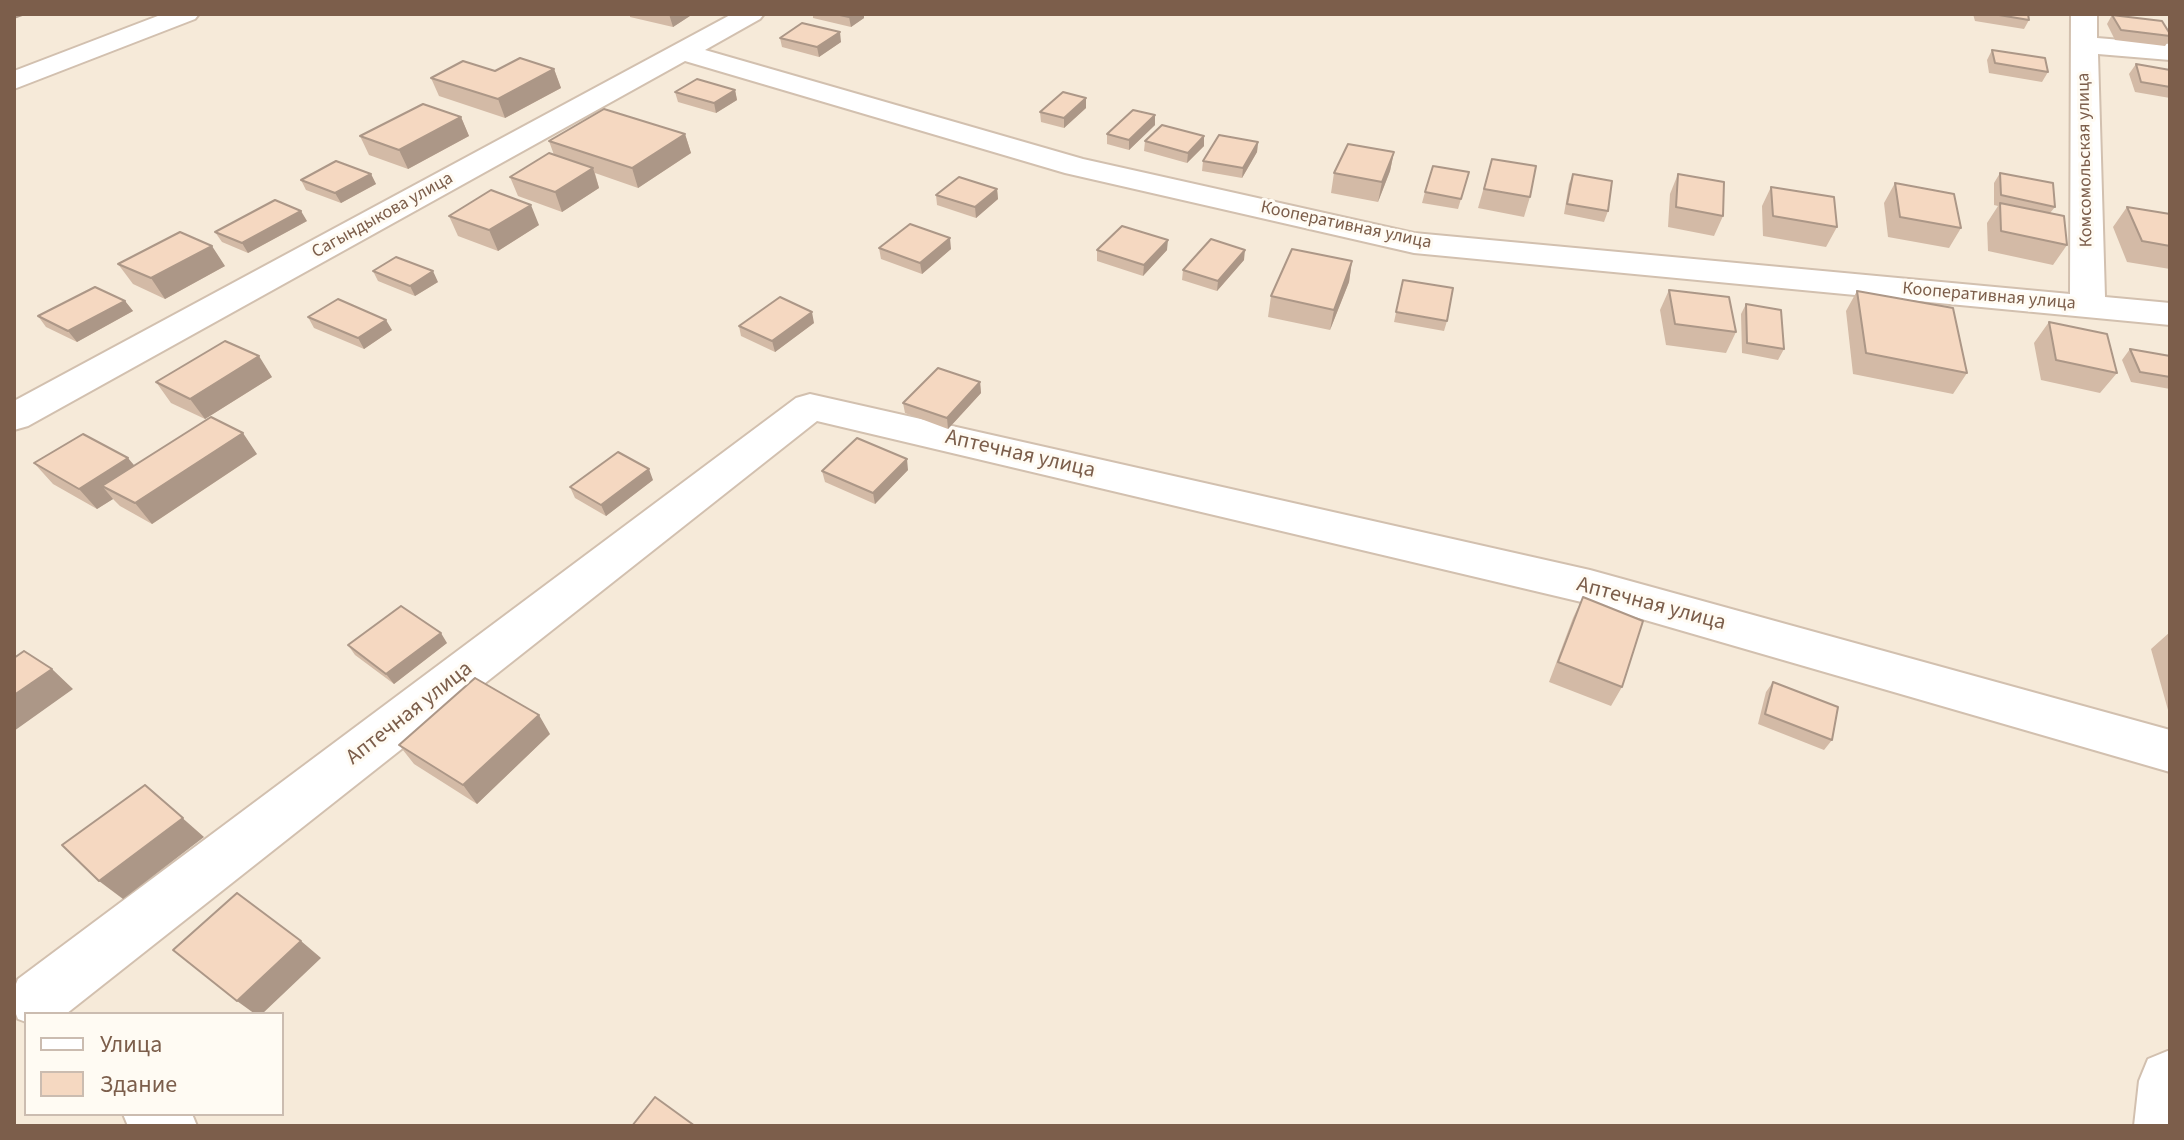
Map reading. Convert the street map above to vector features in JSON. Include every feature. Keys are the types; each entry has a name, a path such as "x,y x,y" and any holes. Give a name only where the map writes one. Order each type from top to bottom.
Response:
{"street":[{"path":"14,81 186,14"},
{"name":"Сагындыкова улица","path":"14,417 751,14"},
{"name":"Комсомольская улица","path":"2084,14 2088,306"},
{"path":"2085,45 2170,52"},
{"name":"Кооперативная улица","path":"683,52 1076,167 1414,243 2170,314"},
{"name":"Аптечная улица","path":"36,997 810,407 1590,587 2170,751"},
{"path":"2165,1126 2170,1081"}],"shaded area":[{"path":"14,14 2170,14 2170,1126 14,1126"}],"building":[{"path":"1993,14 2028,14 2029,20"},
{"path":"2112,15 2162,21 2170,36 2121,30"},
{"path":"802,23 840,32 817,47 780,38"},
{"path":"1992,50 2045,58 2048,72 1995,63"},
{"path":"520,58 554,69 498,99 431,78 463,61 495,71"},
{"path":"2136,64 2170,70 2170,87 2141,82"},
{"path":"697,79 735,90 714,103 675,92"},
{"path":"1063,92 1086,98 1064,118 1040,112"},
{"path":"423,104 461,117 399,150 360,136"},
{"path":"604,109 685,134 632,168 549,141"},
{"path":"1133,110 1155,115 1129,140 1107,134"},
{"path":"1162,125 1204,136 1188,153 1145,141"},
{"path":"1219,135 1258,142 1243,168 1203,161"},
{"path":"1348,144 1394,152 1382,182 1334,173"},
{"path":"549,153 593,168 555,192 510,177"},
{"path":"1492,159 1536,166 1530,197 1484,189"},
{"path":"336,161 371,174 335,193 301,180"},
{"path":"1433,166 1469,172 1461,199 1425,192"},
{"path":"2000,173 2053,183 2055,207 2001,195"},
{"path":"1573,174 1612,181 1608,211 1567,204"},
{"path":"1678,174 1724,182 1723,216 1676,207"},
{"path":"959,177 997,189 975,207 936,195"},
{"path":"1895,183 1954,194 1961,228 1900,217"},
{"path":"1771,187 1834,197 1837,227 1773,216"},
{"path":"491,190 531,205 489,230 449,216"},
{"path":"275,200 301,211 242,243 215,232"},
{"path":"2000,203 2064,216 2067,245 2001,231"},
{"path":"2127,207 2170,214 2170,246 2142,241"},
{"path":"910,224 950,238 920,263 879,248"},
{"path":"1122,226 1168,240 1144,265 1097,250"},
{"path":"180,232 212,246 151,278 118,264"},
{"path":"1211,239 1245,250 1218,281 1183,270"},
{"path":"1292,249 1352,261 1334,310 1271,296"},
{"path":"396,257 433,271 410,286 373,271"},
{"path":"1403,280 1453,288 1447,321 1396,312"},
{"path":"95,287 125,301 68,331 38,316"},
{"path":"1669,290 1729,297 1736,332 1675,324"},
{"path":"1857,291 1953,308 1967,373 1866,353"},
{"path":"780,297 812,312 772,341 739,326"},
{"path":"338,299 386,320 358,338 308,317"},
{"path":"1746,304 1781,310 1784,349 1747,343"},
{"path":"2049,322 2107,334 2117,373 2056,360"},
{"path":"225,341 259,356 190,399 156,382"},
{"path":"2130,349 2170,356 2170,377 2140,372"},
{"path":"938,368 980,382 947,418 903,403"},
{"path":"211,417 243,433 135,503 102,486"},
{"path":"83,434 128,458 79,489 34,463"},
{"path":"857,438 907,459 873,493 822,471"},
{"path":"618,452 649,469 601,505 570,487"},
{"path":"1583,597 1643,621 1622,687 1558,662"},
{"path":"401,606 441,633 386,674 348,645"},
{"path":"24,651 52,669 14,695 14,658"},
{"path":"475,678 539,715 463,785 399,745"},
{"path":"1773,682 1838,707 1832,740 1765,714"},
{"path":"145,785 183,818 99,881 62,845"},
{"path":"237,893 301,941 237,1001 173,950"},
{"path":"655,1097 695,1126 632,1126"}]}
